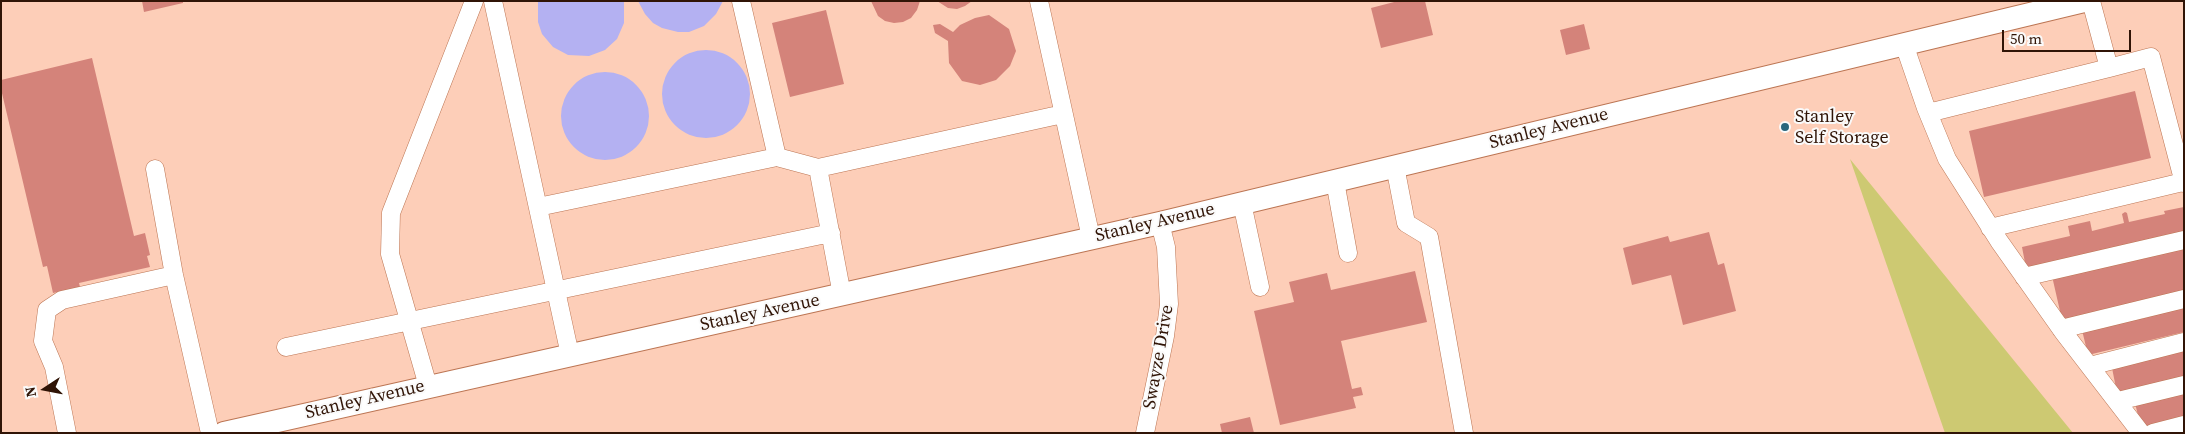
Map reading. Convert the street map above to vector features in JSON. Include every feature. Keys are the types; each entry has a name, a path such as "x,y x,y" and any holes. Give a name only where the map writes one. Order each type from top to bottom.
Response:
{"main road":[{"name":"Stanley Avenue","path":"224,433 1160,223 2084,1"}],"street":[{"path":"428,386 390,254 391,213 474,1"},
{"path":"493,1 570,355"},
{"path":"741,1 777,158"},
{"path":"1039,1 1091,238"},
{"path":"2091,1 2109,68"},
{"path":"1904,44 1946,159 1990,228 2061,329 2141,433"},
{"path":"1928,113 2150,57 2184,183 1990,228"},
{"path":"538,207 777,158 818,168 1063,114"},
{"path":"1394,166 1406,223 1429,237 1464,433"},
{"path":"818,168 842,295"},
{"path":"155,169 174,275 210,433"},
{"path":"1335,181 1348,253"},
{"path":"1242,203 1260,287"},
{"name":"Swayze Drive","path":"1145,433 1165,336 1169,304 1166,247 1160,223"},
{"path":"286,347 831,233"},
{"path":"2024,277 2184,240"},
{"path":"66,433 54,368 43,341 47,310 62,300 174,275"},
{"path":"2061,329 2184,298"},
{"path":"2090,366 2184,342"},
{"path":"2118,401 2184,385"},
{"path":"2153,433 2184,425"}],"shaded area":[{"path":"1850,159 2073,433 1945,433"}],"water":[{"path":"538,1 624,1 624,23 617,39 605,50 589,56 568,55 553,47 542,34 538,22"},
{"path":"638,1 723,1 716,14 704,26 689,32 678,32 662,28 653,23 645,14"},
{"path":"706,50 723,53 731,57 743,69 747,77 750,94 747,111 743,119 731,131 723,135 706,138 689,135 681,131 669,119 665,111 662,94 665,77 669,69 681,57 689,53"},
{"path":"605,72 622,75 630,79 642,91 646,99 649,116 646,133 642,141 630,153 622,157 605,160 588,157 580,153 568,141 564,133 561,116 564,99 568,91 580,79 588,75"}],"building":[{"path":"142,1 183,1 183,3 144,12"},
{"path":"871,1 920,1 917,10 911,18 903,22 894,23 885,21 878,16"},
{"path":"937,1 972,1 957,9 948,8"},
{"path":"1398,1 1425,1 1433,35 1381,48 1371,8"},
{"path":"826,10 844,84 790,97 772,23"},
{"path":"989,15 1009,29 1016,51 1010,66 996,80 980,85 962,81 949,63 948,41 935,33 933,25 940,24 953,32 960,25 975,18"},
{"path":"1584,24 1590,49 1566,55 1560,30"},
{"path":"92,58 134,236 145,233 150,255 147,256 150,267 79,283 80,287 53,293 47,266 43,267 1,89 1,80"},
{"path":"2135,91 2151,158 1984,197 1969,131"},
{"path":"2184,207 2184,233 2170,236 2170,234 2026,268 2022,247 2070,236 2068,226 2090,221 2092,231 2124,223 2122,214 2125,212 2129,222 2165,214 2164,211"},
{"path":"1709,232 1718,265 1724,263 1736,311 1683,325 1671,275 1632,285 1623,248 1668,236 1670,242"},
{"path":"2184,245 2184,291 2062,320 2052,276"},
{"path":"1415,271 1427,322 1341,341 1352,389 1361,387 1363,395 1353,397 1356,408 1280,425 1254,311 1294,302 1289,282 1327,273 1331,290"},
{"path":"2184,306 2184,332 2088,355 2082,330"},
{"path":"2184,351 2184,377 2117,393 2112,368"},
{"path":"2184,391 2184,417 2141,428 2135,403"},
{"path":"1250,417 1254,433 1222,433 1220,424"}],"place":[{"name":"Stanley Self Storage","path":"1785,127"}]}
